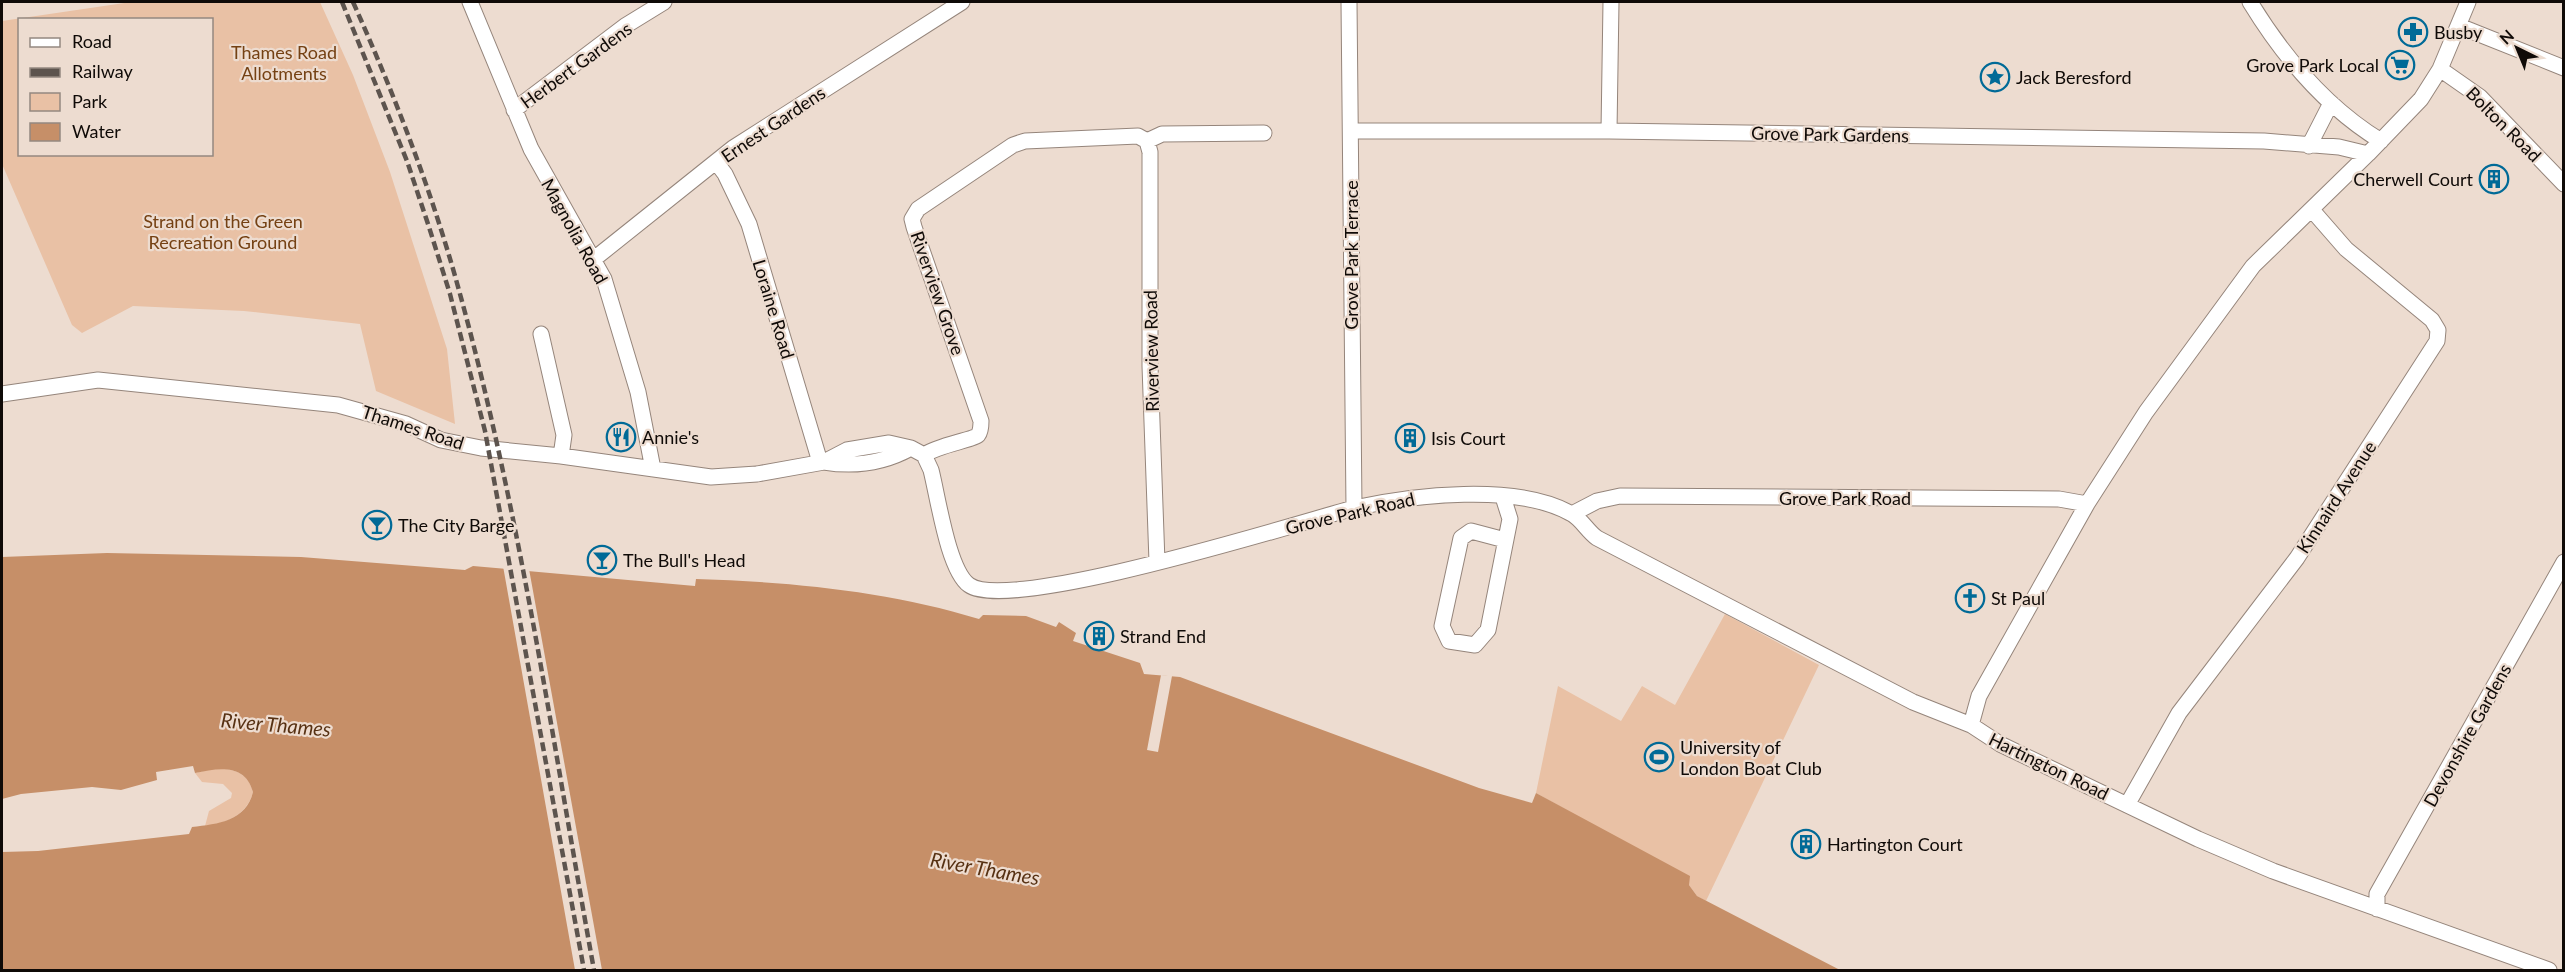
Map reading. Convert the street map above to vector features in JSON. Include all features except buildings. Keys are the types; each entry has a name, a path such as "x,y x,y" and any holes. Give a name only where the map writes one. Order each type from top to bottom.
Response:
{"street":[{"name":"Magnolia Road","path":"470,2 514,110 550,186 594,259 618,320 638,392 653,469"},
{"name":"Herbert Gardens","path":"514,110 625,26 638,21 664,2"},
{"name":"Ernest Gardens","path":"594,259 716,162 962,2"},
{"name":"Grove Park Terrace","path":"1349,2 1354,508"},
{"path":"1609,131 1611,2"},
{"path":"2250,2 2287,54 2331,103 2357,127 2381,141"},
{"path":"1971,724 1980,696 2087,504 2146,412 2262,255 2312,210 2421,99 2440,69 2468,2"},
{"path":"2459,26 2564,68"},
{"name":"Bolton Road","path":"2440,69 2487,103 2564,184"},
{"path":"2308,146 2331,103"},
{"name":"Grove Park Gardens","path":"1350,131 1609,131 2252,141 2339,147 2368,154"},
{"name":"Riverview Grove","path":"918,452 973,438 981,429 981,421 914,227 914,214 1013,145 1025,141 1138,136 1147,141 1162,134 1264,133"},
{"name":"Riverview Road","path":"1147,141 1157,562"},
{"name":"Loraine Road","path":"716,162 725,174 749,224 822,462"},
{"name":"Kinnaird Avenue","path":"2127,805 2185,704 2297,558 2437,341 2438,330 2432,320 2401,291 2346,249 2312,210"},
{"path":"541,334 564,435 561,456"},
{"name":"Thames Road","path":"2,394 99,380 338,405 406,424 441,440 481,448 561,456 711,477 734,476 822,462 847,450 889,443 918,452"},
{"name":"Grove Park Road","path":"918,452 931,470 954,562 963,580 973,588 996,592 1047,588 1157,562 1354,508 1418,497 1503,496 1540,501 1572,514 1597,501 1620,496 2059,499 2087,504"},
{"path":"1503,496 1510,519 1488,630 1475,645 1449,641 1442,627 1461,538 1471,531 1505,540"},
{"name":"Hartington Road","path":"1572,514 1592,534 1630,556 1913,702 1971,724 2000,744 2127,805 2224,850 2377,909 2549,970"},
{"name":"Devonshire Gardens","path":"2377,909 2377,894 2564,562"}],"green space":[{"path":"131,2 320,2 353,75 390,172 447,349 455,424 376,391 360,324 244,311 133,306 82,333 72,325 2,164 2,21 18,19 18,156 213,156 213,18 22,18"},
{"name":"University of London Boat Club","path":"1725,614 1819,665 1706,901 1697,896 1689,885 1611,835 1536,793 1558,686 1621,721 1642,686 1675,705"},
{"path":"216,768 240,773 248,780 253,792 241,812 221,823 205,826 209,811 231,798 232,793 223,784 202,782 195,773"}],"water":[{"name":"River Thames","path":"107,553 301,557 465,570 473,566 695,586 696,579 768,583 875,595 945,609 979,619 983,615 1026,616 1056,627 1059,622 1076,633 1073,641 1140,663 1144,674 1180,677 1479,788 1532,803 1536,793 1690,876 1689,885 1697,896 1840,970 2,970 2,852 38,851 189,834 192,827 221,822 237,815 249,802 253,792 244,776 237,772 221,769 195,773 193,766 156,772 157,780 121,790 92,787 21,794 2,799 2,557"}],"pier":[{"path":"503,566 529,569 602,970 575,970"},
{"path":"1161,675 1172,676 1158,752 1147,750"}],"railway":[{"path":"342,2 407,161 450,294 485,431 584,970"},
{"path":"353,2 384,73 425,182 460,294 482,378 518,546 594,970"}],"place":[{"name":"Busby","path":"2413,32"},
{"name":"Grove Park Local","path":"2400,65"},
{"name":"Jack Beresford","path":"1995,77"},
{"name":"Cherwell Court","path":"2494,179"},
{"name":"Annie's","path":"621,437"},
{"name":"Isis Court","path":"1410,438"},
{"name":"The City Barge","path":"377,525"},
{"name":"The Bull's Head","path":"602,560"},
{"name":"St Paul","path":"1970,598"},
{"name":"Strand End","path":"1099,636"},
{"name":"University of London Boat Club","path":"1659,757"},
{"name":"Hartington Court","path":"1806,844"}],"park label":[{"name":"Thames Road Allotments","path":"284,62"},
{"name":"Strand on the Green Recreation Ground","path":"223,231"}]}
